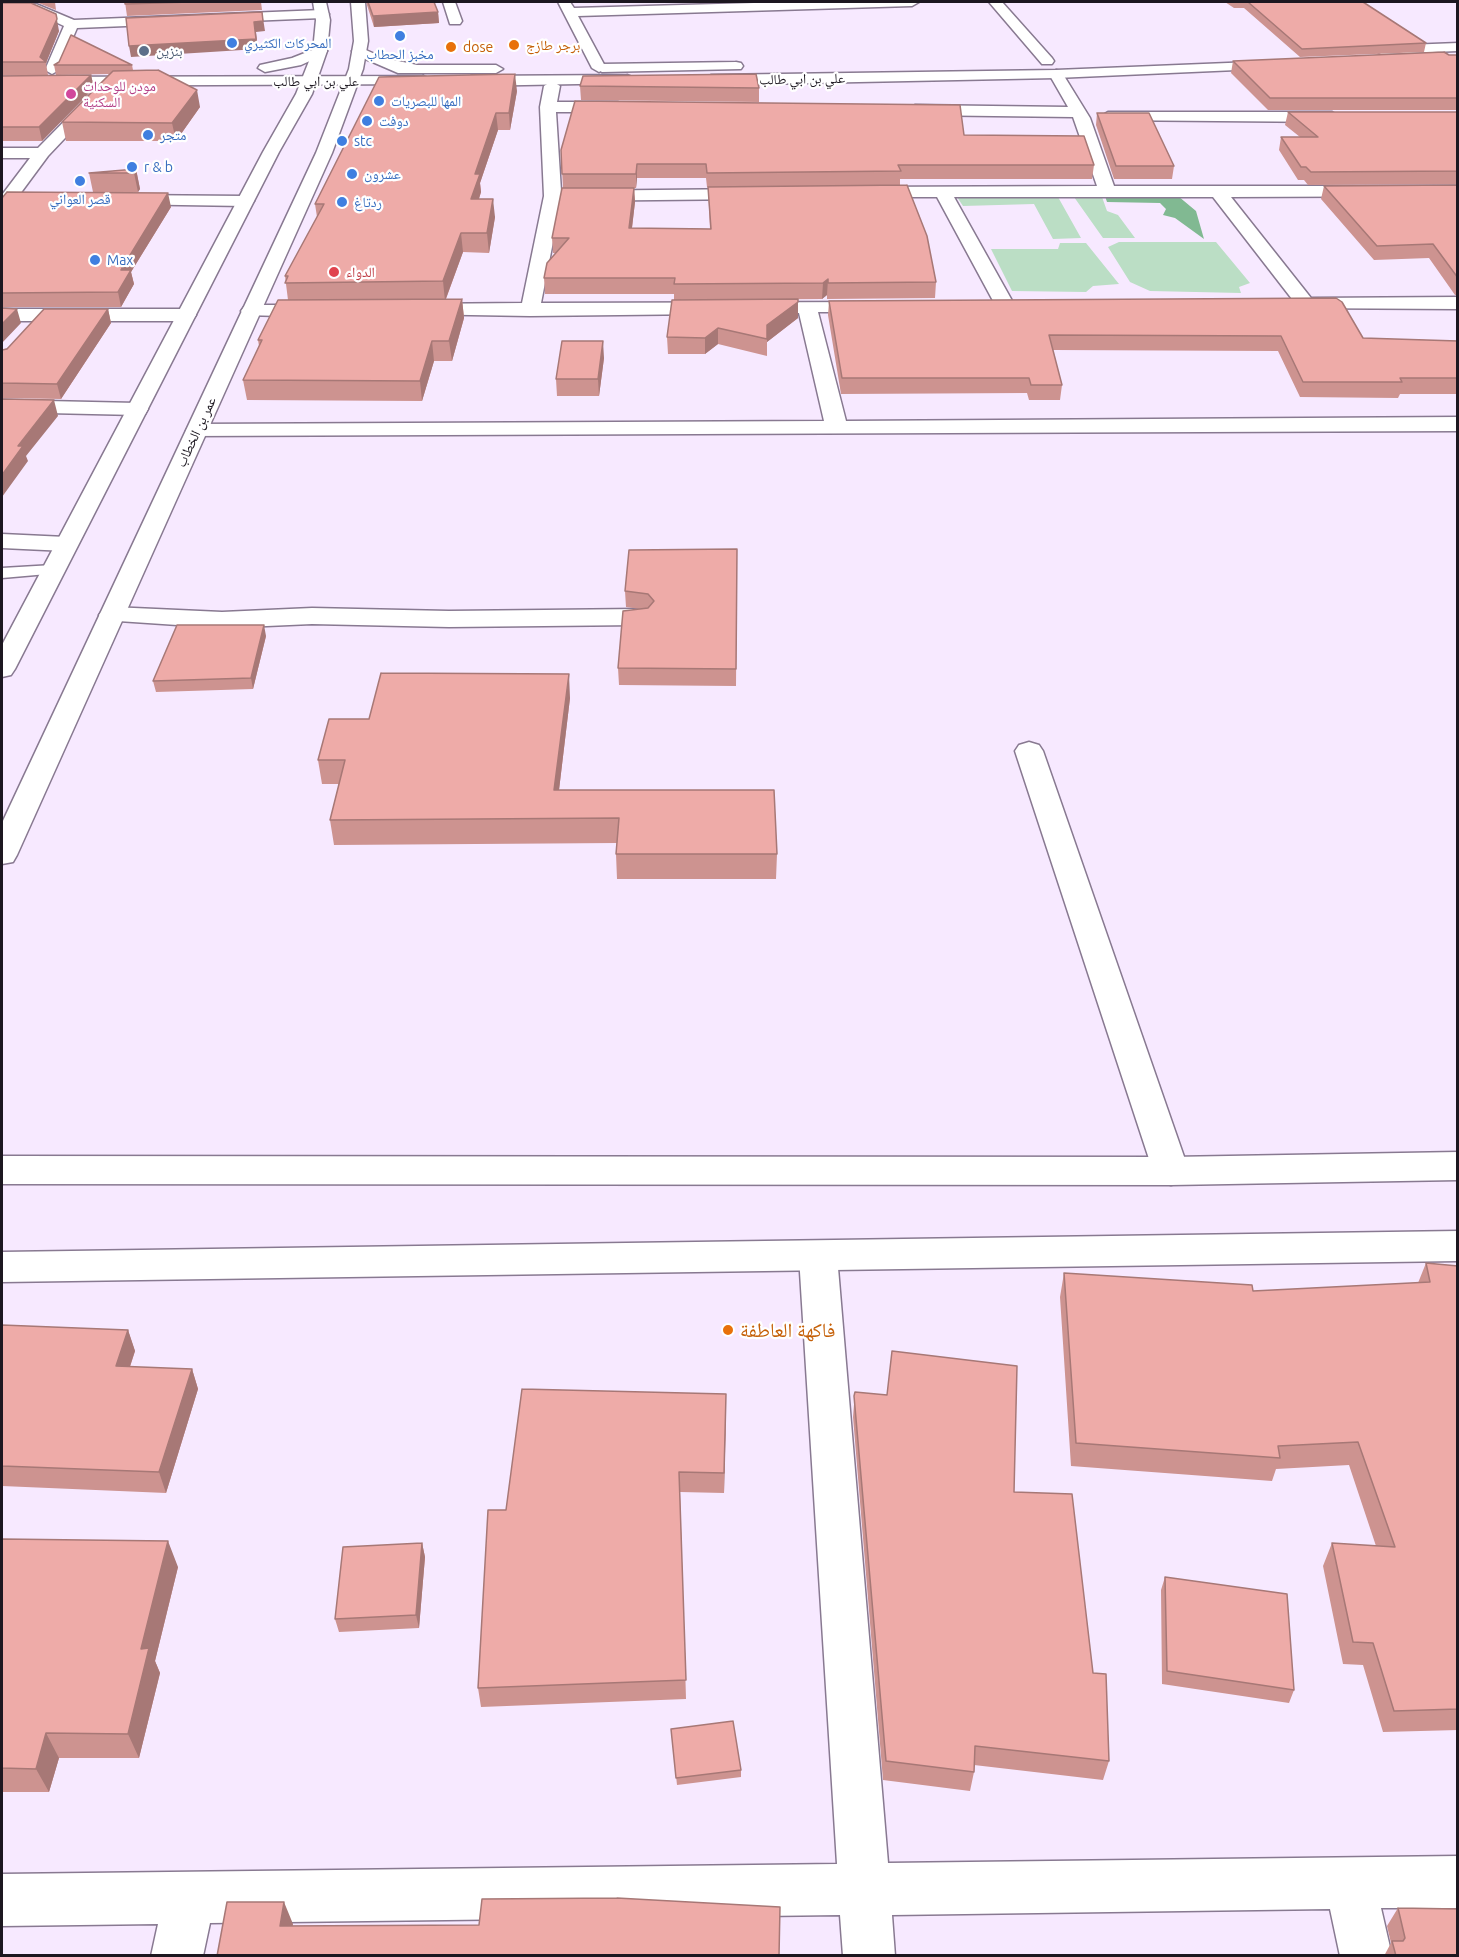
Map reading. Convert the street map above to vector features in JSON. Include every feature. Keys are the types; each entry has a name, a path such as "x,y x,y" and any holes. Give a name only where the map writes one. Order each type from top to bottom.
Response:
{"street":[{"name":"عمر بن الخطاب","path":"2,855 324,153 353,75 358,2"},
{"path":"449,2 455,21"},
{"path":"599,68 567,7 912,2"},
{"path":"995,2 1051,68 1080,114 1107,190"},
{"path":"2,9 36,8 72,24 321,8 315,67 300,102 245,201 2,669"},
{"path":"52,70 72,24"},
{"path":"1458,47 1372,56 1458,57"},
{"name":"علي بن ابي طالب","path":"418,75 553,81 1051,68 1291,59"},
{"path":"380,62 418,75 369,87 353,75 380,62"},
{"path":"252,75 296,63 315,67"},
{"name":"علي بن ابي طالب","path":"2,82 111,82 252,75 315,67 353,75 418,75 599,68 1051,68"},
{"name":"علي بن ابي طالب","path":"2,70 252,75"},
{"path":"252,75 298,94 300,102"},
{"path":"531,310 553,196 548,107 553,81"},
{"path":"5,198 42,153 111,82"},
{"path":"548,107 631,108"},
{"path":"902,110 1352,117"},
{"path":"2,153 42,153"},
{"path":"848,192 1107,190 1455,194"},
{"path":"942,191 1005,306"},
{"path":"553,196 765,193"},
{"path":"1219,193 1306,304"},
{"path":"5,198 31,198"},
{"path":"103,199 245,201"},
{"path":"1282,304 1458,303"},
{"path":"807,306 837,428"},
{"path":"402,310 888,306"},
{"path":"981,306 1028,306"},
{"path":"251,311 333,311"},
{"path":"2,315 186,315"},
{"path":"26,332 42,315"},
{"path":"2,406 137,409"},
{"path":"197,431 1458,424"},
{"path":"2,541 66,544"},
{"path":"112,615 222,620 312,616 449,619 639,616"},
{"path":"1029,751 1171,1171"},
{"path":"2,1170 1171,1171 1458,1166"},
{"path":"2,1267 1458,1245"},
{"path":"818,1256 869,1956"},
{"path":"2,1900 1458,1882"},
{"path":"1350,1884 1366,1956"},
{"path":"177,1956 190,1896"}],"lane":[{"path":"2,573 53,570"}],"green space":[{"path":"1105,196 1178,196 1196,211 1204,239 1175,218 1163,215 1166,209 1160,203 1107,202"},
{"path":"957,197 1058,197 1081,238 1053,239 1034,204 963,206"},
{"path":"1074,197 1102,197 1107,211 1118,215 1135,238 1103,238"},
{"path":"1119,242 1216,242 1250,283 1239,287 1241,293 1150,291 1130,282 1108,247"},
{"path":"1060,243 1086,243 1119,284 1093,286 1086,292 1012,291 991,249 1058,249"}],"building":[{"path":"125,2 190,2 125,4"},
{"path":"368,2 434,2 438,12 373,16"},
{"path":"1248,2 1363,2 1426,43 1302,49"},
{"path":"2,3 31,3 56,14 57,19 40,57 46,62 2,62"},
{"path":"262,12 263,21 254,22 256,39 129,46 126,18"},
{"path":"71,35 132,65 54,65 59,62"},
{"path":"1444,52 1449,55 1458,55 1458,98 1270,98 1233,61"},
{"path":"158,70 197,90 172,123 62,122 113,71"},
{"path":"515,74 509,113 496,113 475,174 480,174 471,199 493,199 487,233 461,233 443,281 285,283 288,276 285,276 324,204 315,204 379,77"},
{"path":"756,74 759,88 580,86 583,76"},
{"path":"91,75 39,127 2,127 2,76"},
{"path":"575,101 960,105 964,135 1084,136 1094,165 898,165 901,171 707,173 706,164 637,164 636,174 562,174 561,150"},
{"path":"1288,112 1458,112 1458,171 1311,172 1306,167 1301,167 1281,137 1318,137"},
{"path":"1097,113 1149,113 1174,166 1116,166"},
{"path":"136,169 134,173 89,173"},
{"path":"907,185 927,236 936,282 828,283 828,279 823,283 674,284 675,278 544,278 547,263 569,238 552,238 562,188 634,188 629,228 711,229 708,187"},
{"path":"1458,185 1458,278 1433,244 1377,246 1324,186"},
{"path":"7,192 168,193 121,270 131,270 118,292 2,293 2,198"},
{"path":"1336,298 1342,302 1363,338 1458,341 1458,378 1400,378 1402,382 1303,382 1281,336 1049,335 1062,385 1031,385 1029,378 842,378 829,301"},
{"path":"462,299 449,341 432,341 420,381 243,380 262,340 258,340 278,300"},
{"path":"798,299 798,302 767,325 767,339 718,328 705,338 667,337 672,300"},
{"path":"2,308 17,309 2,324"},
{"path":"44,309 108,309 57,384 2,383 2,350 7,349"},
{"path":"562,341 603,341 598,379 556,379"},
{"path":"2,399 54,400 18,446 23,446 2,475"},
{"path":"737,549 736,669 618,668 623,611 648,608 654,601 648,594 625,591 629,550"},
{"path":"177,625 264,625 251,678 153,681"},
{"path":"381,673 569,674 554,790 774,790 777,854 616,854 619,818 330,820 345,760 318,760 329,719 369,719"},
{"path":"1426,1263 1458,1266 1458,1709 1394,1711 1373,1643 1353,1642 1332,1543 1395,1547 1358,1442 1278,1446 1280,1458 1076,1443 1064,1273 1252,1285 1253,1291 1430,1282"},
{"path":"2,1325 128,1330 116,1366 192,1369 159,1472 2,1466"},
{"path":"892,1351 1017,1366 1014,1492 1072,1494 1093,1673 1106,1674 1109,1761 975,1746 974,1772 886,1761 854,1396 855,1392 887,1395"},
{"path":"522,1389 726,1394 724,1473 679,1472 686,1680 478,1688 488,1510 506,1510"},
{"path":"2,1539 168,1541 141,1649 149,1648 128,1734 46,1733 36,1769 2,1768"},
{"path":"422,1543 416,1615 335,1619 343,1547"},
{"path":"1165,1577 1287,1594 1294,1690 1167,1671"},
{"path":"733,1721 741,1770 676,1778 671,1729"},
{"path":"617,1898 780,1907 779,1956 217,1956 227,1902 284,1902 280,1926 479,1925 482,1899"},
{"path":"1398,1908 1458,1909 1458,1956 1396,1956 1392,1941 1403,1941 1405,1938"}],"place":[{"name":"مخبز الحطاب","path":"400,36"},
{"name":"المحركات الكثيري","path":"232,43"},
{"name":"برجر طازج","path":"514,45"},
{"name":"dose","path":"451,47"},
{"name":"بنزين","path":"144,51"},
{"name":"مودن للوحدات السكنية","path":"71,94"},
{"name":"المها للبصريات","path":"379,101"},
{"name":"دوفت","path":"367,121"},
{"name":"متجر","path":"148,135"},
{"name":"stc","path":"342,141"},
{"name":"r & b","path":"132,167"},
{"name":"عشرون","path":"352,174"},
{"name":"قصر العواني","path":"80,181"},
{"name":"ردتاغ","path":"342,202"},
{"name":"Max","path":"95,260"},
{"name":"الدواء","path":"334,272"},
{"name":"فاكهة العاطفة","path":"728,1330"}]}
